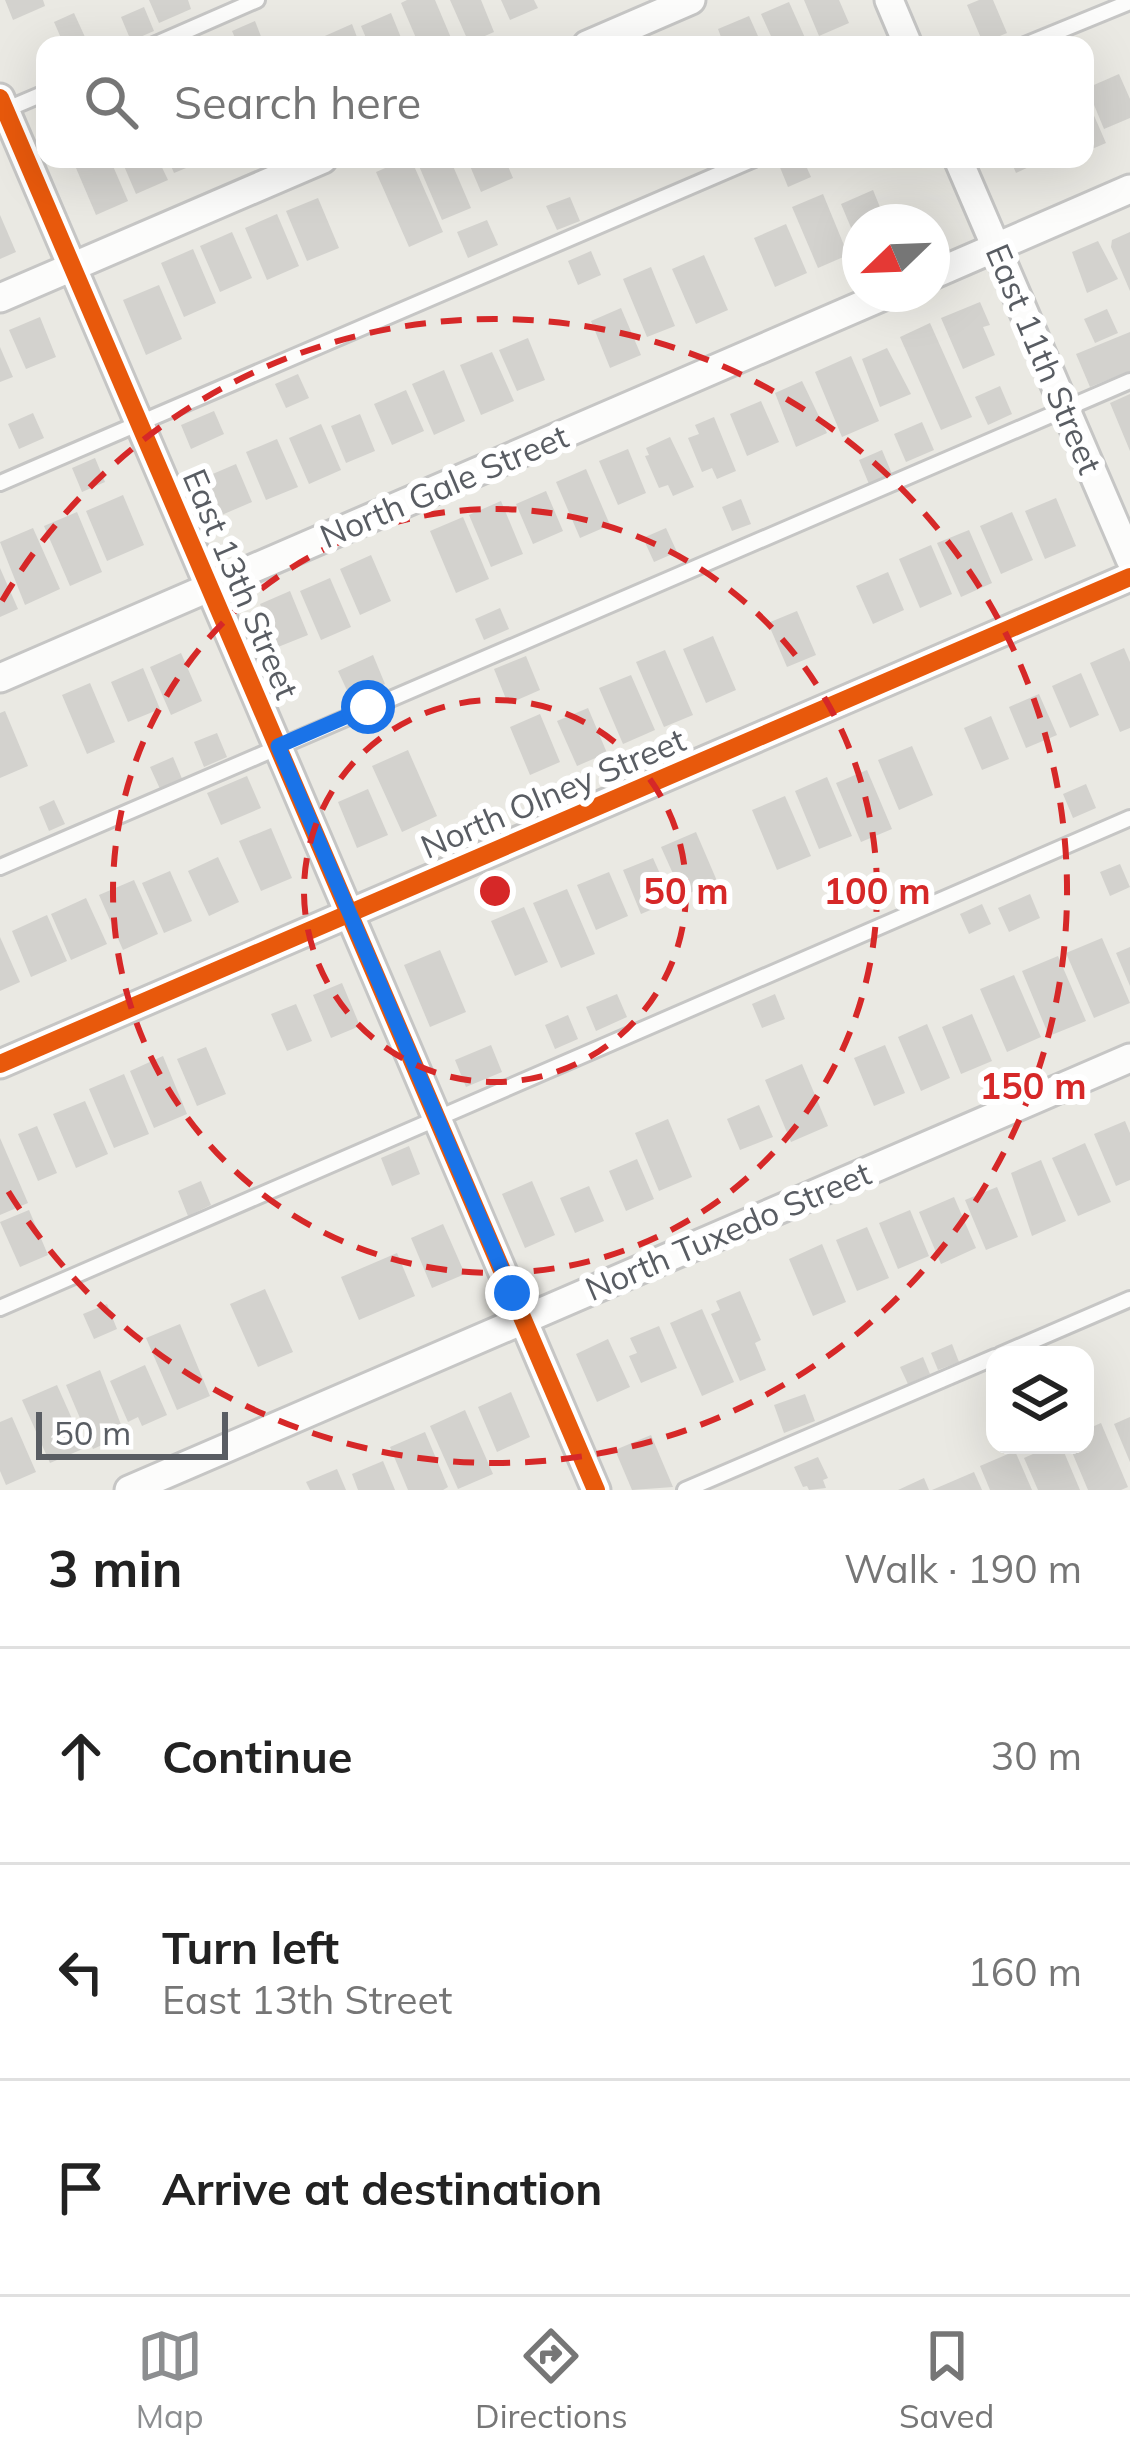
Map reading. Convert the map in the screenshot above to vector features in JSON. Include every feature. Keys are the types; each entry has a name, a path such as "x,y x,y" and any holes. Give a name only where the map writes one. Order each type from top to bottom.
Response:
{"street":[{"path":"608,36 691,0"},
{"path":"889,0 904,36"},
{"name":"East 13th Street","path":"2,107 596,1490"},
{"path":"0,298 302,168"},
{"name":"East 11th Street","path":"962,168 1130,559"},
{"path":"950,267 1130,189"},
{"name":"North Gale Street","path":"0,678 846,312"},
{"name":"North Olney Street","path":"0,1064 1130,577"},
{"name":"North Tuxedo Street","path":"129,1490 1130,1058"}],"lane":[{"path":"175,36 257,0"},
{"path":"1047,36 1130,2"},
{"path":"2,107 36,96"},
{"path":"0,483 733,168"},
{"path":"0,867 1130,381"},
{"path":"0,1308 1130,818"},
{"path":"1022,1346 1130,1300"},
{"path":"685,1490 986,1361"}],"building":[{"path":"5,0 43,0 45,6 13,20"},
{"path":"149,0 188,0 191,9 159,23"},
{"path":"435,0 450,36 415,36 401,3"},
{"path":"450,0 481,0 494,32 466,36"},
{"path":"501,0 534,0 538,8 510,20"},
{"path":"804,0 839,0 849,23 819,36"},
{"path":"993,0 1007,33 980,36 967,5"},
{"path":"789,2 804,36 771,36 761,14"},
{"path":"144,7 154,31 129,36 121,17"},
{"path":"74,13 85,36 60,36 54,22"},
{"path":"391,13 400,36 365,36 361,26"},
{"path":"749,16 758,36 721,36 718,29"},
{"path":"255,21 261,36 234,36 232,31"},
{"path":"352,24 357,36 325,36"},
{"path":"1119,74 1130,99 1130,118 1104,129 1094,105 1094,85"},
{"path":"1094,116 1106,143 1094,148"},
{"path":"76,168 114,168 128,201 96,215"},
{"path":"125,168 162,168 168,180 136,194"},
{"path":"415,168 443,232 409,247 376,172"},
{"path":"420,168 454,168 471,208 442,220"},
{"path":"471,168 509,168 513,178 481,192"},
{"path":"780,168 807,168 811,177 788,187"},
{"path":"873,190 879,204 842,206"},
{"path":"823,194 842,240 842,258 818,268 792,207"},
{"path":"570,197 580,221 557,230 546,206"},
{"path":"318,198 339,248 307,261 286,211"},
{"path":"277,214 299,266 267,280 245,228"},
{"path":"0,215 16,252 0,259"},
{"path":"487,220 498,245 468,258 457,232"},
{"path":"786,224 807,273 775,287 754,238"},
{"path":"232,232 252,278 220,292 200,246"},
{"path":"1130,232 1130,291 1111,247 1112,240"},
{"path":"1098,241 1118,279 1087,293 1072,252"},
{"path":"193,249 216,303 184,317 161,263"},
{"path":"591,251 601,275 578,285 568,261"},
{"path":"704,255 728,310 696,324 672,269"},
{"path":"651,267 675,326 647,337 623,279"},
{"path":"159,285 182,339 146,355 123,300"},
{"path":"980,302 990,325 983,327 995,355 963,369 941,318"},
{"path":"621,308 641,355 610,368 591,321"},
{"path":"1107,309 1118,333 1095,343 1084,319"},
{"path":"40,317 56,357 26,369 9,330"},
{"path":"930,323 972,417 941,430 900,337"},
{"path":"1130,332 1130,371 1090,387 1076,354"},
{"path":"528,338 545,380 517,391 499,350"},
{"path":"0,347 13,377 0,382"},
{"path":"887,348 911,394 880,407 862,359"},
{"path":"492,352 514,401 481,415 460,365"},
{"path":"851,356 879,421 842,437 815,372"},
{"path":"444,370 465,421 434,435 412,384"},
{"path":"298,374 309,398 286,408 275,384"},
{"path":"802,381 827,433 796,447 775,393"},
{"path":"1000,386 1012,414 988,425 975,397"},
{"path":"406,390 424,431 392,445 374,404"},
{"path":"1130,394 1130,451 1110,403"},
{"path":"761,401 779,442 747,456 730,414"},
{"path":"214,411 224,434 191,449 181,425"},
{"path":"33,413 44,438 19,449 8,424"},
{"path":"360,414 375,451 346,463 331,426"},
{"path":"714,417 736,471 717,479 712,468 702,472 688,438 699,434 695,425"},
{"path":"922,422 934,450 906,462 894,434"},
{"path":"321,424 341,470 309,484 289,438"},
{"path":"670,437 694,487 673,496 668,485 659,488 645,456 649,455 646,448"},
{"path":"277,439 298,487 266,500 246,452"},
{"path":"628,449 646,493 618,505 599,461"},
{"path":"882,450 892,474 869,484 859,460"},
{"path":"95,458 105,482 82,492 72,468"},
{"path":"236,464 252,502 217,517 201,479"},
{"path":"586,469 610,525 580,538 556,482"},
{"path":"546,491 563,531 533,544 516,504"},
{"path":"123,495 144,545 107,561 86,511"},
{"path":"1056,498 1076,546 1045,559 1025,511"},
{"path":"741,499 751,524 732,531 722,507"},
{"path":"501,501 523,554 491,567 469,515"},
{"path":"77,512 102,572 70,586 44,526"},
{"path":"1012,512 1033,560 1001,574 980,526"},
{"path":"463,517 489,579 456,593 430,531"},
{"path":"33,528 60,589 25,605 0,542"},
{"path":"666,528 677,552 654,562 643,538"},
{"path":"969,530 992,583 961,597 937,543"},
{"path":"931,545 952,594 920,608 899,559"},
{"path":"371,555 391,601 360,615 340,569"},
{"path":"0,568 18,609 0,617"},
{"path":"888,572 904,610 873,624 856,586"},
{"path":"330,578 351,627 321,640 300,591"},
{"path":"290,591 308,635 278,647 260,604"},
{"path":"500,608 509,629 484,640 475,619"},
{"path":"797,611 816,655 787,667 768,623"},
{"path":"713,636 736,690 706,703 683,649"},
{"path":"1124,648 1130,662 1130,728 1120,732 1090,663"},
{"path":"665,650 693,715 664,727 636,662"},
{"path":"181,653 202,701 171,715 150,667"},
{"path":"373,655 385,684 351,699 338,671"},
{"path":"526,656 540,690 508,704 494,669"},
{"path":"143,668 160,709 128,722 111,682"},
{"path":"1081,673 1099,715 1070,728 1052,686"},
{"path":"631,675 655,730 623,744 599,688"},
{"path":"90,683 115,742 87,754 62,695"},
{"path":"1039,694 1057,735 1026,748 1009,707"},
{"path":"588,708 607,753 577,766 557,721"},
{"path":"5,711 28,766 0,778 0,713"},
{"path":"540,714 560,762 530,775 510,727"},
{"path":"991,716 1009,759 982,770 964,728"},
{"path":"217,733 227,757 204,767 194,742"},
{"path":"912,746 933,795 899,810 878,760"},
{"path":"408,750 437,816 402,832 372,766"},
{"path":"173,757 183,781 161,791 150,767"},
{"path":"867,770 892,829 861,842 836,783"},
{"path":"247,776 261,808 221,825 207,793"},
{"path":"827,777 852,836 819,849 795,791"},
{"path":"1086,784 1096,808 1073,818 1063,794"},
{"path":"368,789 388,835 357,848 338,802"},
{"path":"785,796 811,856 777,870 752,810"},
{"path":"54,800 65,824 49,831 39,807"},
{"path":"271,828 292,878 261,891 239,841"},
{"path":"696,832 717,881 683,896 661,847"},
{"path":"218,857 239,902 209,916 188,871"},
{"path":"653,858 672,901 641,914 623,870"},
{"path":"1120,864 1130,887 1110,896 1100,872"},
{"path":"170,871 192,921 164,933 142,883"},
{"path":"609,872 628,916 596,930 577,885"},
{"path":"134,880 158,934 123,950 99,895"},
{"path":"567,889 595,954 561,968 533,903"},
{"path":"1030,894 1040,918 1009,932 998,908"},
{"path":"86,898 107,944 71,960 51,914"},
{"path":"982,904 991,924 969,934 960,914"},
{"path":"524,907 548,962 515,976 491,921"},
{"path":"47,915 67,961 31,977 12,931"},
{"path":"0,937 20,982 0,991"},
{"path":"1102,938 1130,1003 1094,1018 1066,953"},
{"path":"1130,947 1130,986 1116,953"},
{"path":"440,950 466,1012 430,1027 404,965"},
{"path":"1058,956 1086,1021 1049,1036 1022,971"},
{"path":"1014,975 1041,1037 1007,1052 980,989"},
{"path":"342,983 360,1026 331,1038 313,995"},
{"path":"617,994 627,1017 596,1031 586,1007"},
{"path":"775,994 785,1019 762,1028 752,1004"},
{"path":"296,1004 312,1041 287,1051 271,1014"},
{"path":"972,1014 992,1061 961,1074 942,1027"},
{"path":"568,1015 578,1039 555,1049 545,1025"},
{"path":"927,1024 950,1078 921,1091 898,1037"},
{"path":"491,1045 502,1072 466,1087 455,1060"},
{"path":"885,1045 905,1093 874,1106 854,1058"},
{"path":"206,1047 226,1094 197,1106 177,1059"},
{"path":"163,1056 187,1114 154,1128 130,1071"},
{"path":"802,1064 828,1126 791,1142 765,1080"},
{"path":"124,1074 149,1134 114,1148 89,1089"},
{"path":"85,1101 108,1154 76,1168 53,1114"},
{"path":"759,1105 773,1137 740,1150 727,1119"},
{"path":"668,1119 692,1177 659,1191 635,1133"},
{"path":"1125,1121 1130,1133 1130,1180 1116,1186 1094,1134"},
{"path":"37,1126 57,1173 38,1181 18,1134"},
{"path":"0,1138 28,1203 0,1215"},
{"path":"1085,1143 1111,1202 1078,1216 1052,1158"},
{"path":"409,1146 420,1174 392,1186 381,1158"},
{"path":"637,1159 654,1199 626,1211 609,1171"},
{"path":"1041,1160 1066,1221 1032,1236 1011,1173"},
{"path":"201,1181 211,1205 188,1216 178,1191"},
{"path":"532,1181 555,1235 525,1248 502,1194"},
{"path":"589,1186 604,1221 575,1233 560,1198"},
{"path":"997,1187 1018,1237 986,1250 965,1200"},
{"path":"954,1197 976,1248 941,1264 919,1212"},
{"path":"29,1210 48,1255 20,1267 0,1222"},
{"path":"910,1210 929,1256 898,1269 879,1223"},
{"path":"443,1224 465,1274 432,1288 411,1238"},
{"path":"867,1227 889,1278 857,1291 836,1240"},
{"path":"822,1244 846,1302 813,1316 789,1259"},
{"path":"397,1253 415,1296 359,1320 341,1277"},
{"path":"265,1289 293,1352 258,1367 230,1304"},
{"path":"740,1291 761,1340 755,1343 766,1370 740,1381 711,1314 720,1310 716,1301"},
{"path":"107,1304 117,1329 94,1339 83,1314"},
{"path":"702,1309 734,1382 702,1396 670,1323"},
{"path":"180,1324 210,1396 177,1410 146,1338"},
{"path":"659,1326 677,1368 641,1383 629,1356 637,1353 630,1338"},
{"path":"608,1339 630,1387 597,1402 576,1354"},
{"path":"952,1344 959,1362 938,1370 931,1353"},
{"path":"923,1357 930,1374 908,1384 900,1367"},
{"path":"145,1365 167,1415 142,1426 138,1417 128,1422 110,1381"},
{"path":"100,1370 125,1435 93,1449 66,1385"},
{"path":"57,1385 85,1448 50,1463 22,1400"},
{"path":"511,1392 530,1437 497,1452 478,1407"},
{"path":"805,1394 815,1421 784,1433 774,1405"},
{"path":"465,1410 493,1474 458,1489 430,1426"},
{"path":"12,1417 36,1472 6,1485 0,1471 0,1422"},
{"path":"1130,1417 1130,1462 1114,1424"},
{"path":"1101,1423 1128,1487 1088,1490 1073,1454 1094,1454 1094,1426"},
{"path":"425,1432 448,1487 443,1490 408,1490 390,1447"},
{"path":"651,1435 673,1487 632,1490 615,1450"},
{"path":"1016,1454 1032,1490 990,1490 980,1466"},
{"path":"1065,1454 1080,1490 1038,1490 1024,1458"},
{"path":"818,1457 828,1478 823,1480 826,1488 809,1490 794,1467"},
{"path":"383,1461 395,1490 358,1490 352,1474"},
{"path":"337,1469 346,1490 310,1490 306,1482"},
{"path":"974,1472 982,1490 932,1490"},
{"path":"924,1478 929,1490 898,1490"}],"cycle path":[{"path":"0,98 596,1490"},
{"path":"0,1064 1130,577"}],"route":[{"path":"368,707 278,746 512,1293"}]}
